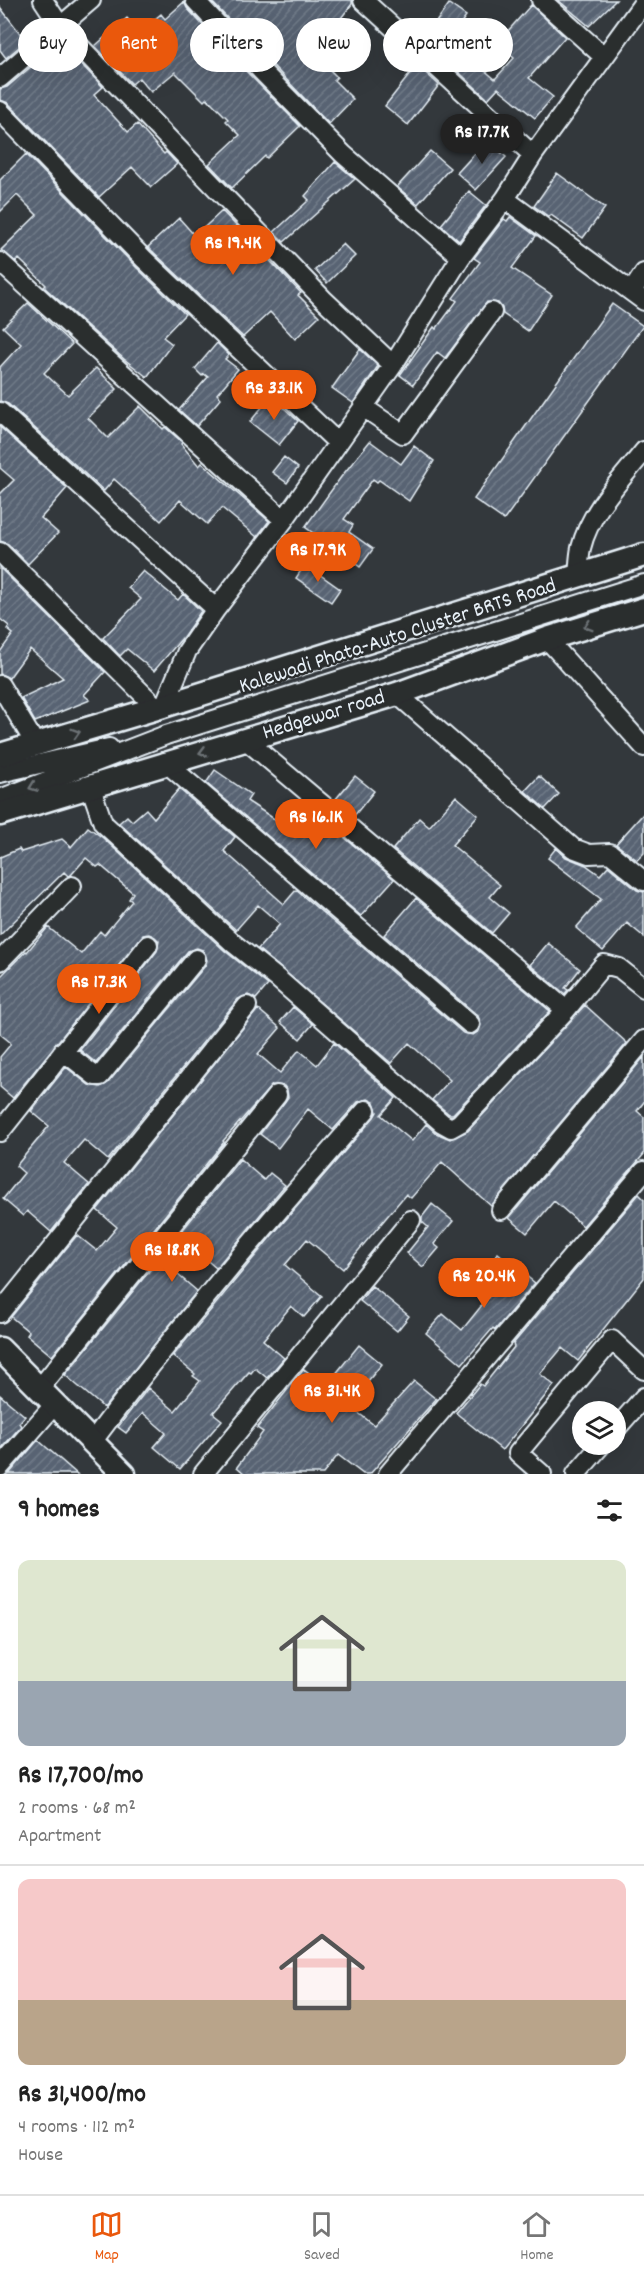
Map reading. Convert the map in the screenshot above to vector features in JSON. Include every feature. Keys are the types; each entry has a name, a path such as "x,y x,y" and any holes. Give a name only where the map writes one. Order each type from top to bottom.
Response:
{"main road":[{"path":"0,755 161,707 644,555"},
{"name":"Hedgewar road","path":"0,814 165,762 397,694 547,639 644,609"},
{"path":"0,1349 124,1474"}],"street":[{"path":"43,0 55,18"},
{"path":"71,18 91,0"},
{"path":"195,0 246,56 343,154 461,256"},
{"path":"363,0 533,155"},
{"path":"541,0 603,56"},
{"path":"0,552 161,707 187,651 363,408 393,365 461,256 505,200 533,155 644,2"},
{"path":"88,55 323,299 393,365"},
{"path":"0,78 18,63"},
{"path":"0,111 144,259 338,443"},
{"path":"505,200 638,296 644,273"},
{"path":"0,262 284,520"},
{"path":"363,408 403,434 492,312"},
{"path":"0,412 216,609"},
{"path":"578,576 581,549 598,510 644,451"},
{"name":"Kalewadi Phata-Auto Cluster BRTS Road","path":"0,799 166,735 644,584"},
{"path":"547,639 644,747"},
{"path":"0,685 36,745"},
{"path":"397,694 573,848 589,854 610,853 644,881"},
{"name":"Kalewadi Phata-Auto Cluster BRTS Road","path":"0,773 166,735"},
{"path":"246,740 566,1010"},
{"path":"165,762 470,1024"},
{"path":"90,785 103,823 233,943 278,979 442,1123 451,1128 460,1123 566,1010 604,964 619,968 644,988"},
{"path":"0,961 72,886"},
{"path":"0,1132 148,945"},
{"path":"63,1051 95,1076 100,1076 196,959"},
{"path":"0,1313 247,1006"},
{"path":"501,1210 644,1040"},
{"path":"0,1467 47,1396 277,1095"},
{"path":"92,1442 141,1376 234,1262 366,1110"},
{"path":"388,1474 644,1171"},
{"path":"203,1474 411,1220"},
{"path":"542,1474 518,1453 612,1340 644,1370"},
{"path":"626,1417 644,1397"},
{"path":"577,1474 593,1455"}],"building":[{"path":"210,0 352,0 352,4 341,18 296,18 296,72 332,72 337,77 334,80 353,99 329,124 279,72 284,72 284,18 227,18"},
{"path":"558,0 616,0 589,26"},
{"path":"184,2 196,18 190,18 190,72 247,72 300,126 232,188 209,164 240,135 207,98 204,101 175,72 178,72 178,18 166,18"},
{"path":"449,4 466,16 465,18 439,18"},
{"path":"531,5 565,37 529,78 553,97 535,118 498,88 488,99 459,72 487,72 495,79 501,72 513,72 513,25"},
{"path":"0,7 18,31 18,48 6,58 0,50"},
{"path":"100,42 100,51 95,46"},
{"path":"88,71 103,87 94,95 128,132 137,124 164,154 166,152 177,164 151,187 132,167 99,197 8,103 0,100 0,89 7,87 25,72"},
{"path":"120,72 175,72 151,92 139,78 132,84"},
{"path":"412,72 425,72 439,85 408,125 385,106"},
{"path":"487,140 506,157 476,190 457,173"},
{"path":"430,151 450,168 418,204 397,187"},
{"path":"26,154 185,314 163,337 172,344 147,377 44,287 46,285 19,259 16,262 1,250 37,215 17,195 0,212 0,180"},
{"path":"335,162 355,179 284,242 274,232 309,200 305,196"},
{"path":"557,173 605,208 583,238 534,206"},
{"path":"469,191 486,205 459,241 441,225"},
{"path":"222,211 301,293 298,295 319,316 295,339 270,312 243,337 148,247 179,218 195,236"},
{"path":"510,217 536,236 512,268 552,295 528,331 503,314 498,303 487,302 445,358 437,352 413,385 400,375 434,327 436,329 457,301 453,298 480,262 474,258 504,219 507,221"},
{"path":"343,244 355,256 327,283 315,270"},
{"path":"28,303 72,344 44,373 68,395 96,368 117,389 88,418 108,438 140,406 163,429 165,427 182,442 181,444 199,466 202,463 269,521 257,537 222,508 207,524 180,500 161,521 114,479 104,491 8,404 0,401 0,367 21,344 3,327"},
{"path":"612,304 643,326 504,520 474,499"},
{"path":"217,343 229,355 225,359 238,369 217,394 221,398 197,426 179,410 208,377 204,374 202,376 195,369"},
{"path":"360,349 378,366 353,403 332,388"},
{"path":"271,396 298,421 279,445 250,422"},
{"path":"0,427 67,488 41,518 58,533 28,564 8,544 0,541 0,494 14,480 0,468"},
{"path":"370,441 401,464 414,446 434,461 409,501 379,480 377,482 373,479 344,519 353,525 349,532 373,549 360,567 305,527"},
{"path":"284,457 298,468 287,483 272,472"},
{"path":"305,564 340,589 331,602 296,578"},
{"path":"0,568 105,672 84,695 90,700 35,722 21,698 63,678 30,649 9,678 0,674 0,652 13,634 7,629 9,626 0,619"},
{"path":"143,571 178,600 183,594 201,611 183,637 154,671 127,649 120,656 103,638 141,599 128,588"},
{"path":"215,770 251,795 247,801 297,834 314,814 319,819 321,818 394,879 361,916 206,783"},
{"path":"355,776 374,791 354,816 335,800"},
{"path":"539,776 559,794 545,809 525,791"},
{"path":"179,789 235,837 224,851 284,904 296,890 463,1033 473,1035 479,1031 481,1025 478,1016 384,935 416,898 550,1011 453,1114 449,1114 432,1100 450,1080 409,1043 391,1063 258,949 280,924 258,905 236,930 119,823 127,816 132,821 146,809 154,818"},
{"path":"456,796 478,815 452,845 500,885 490,897 509,913 492,933 393,849 419,818 429,827"},
{"path":"644,813 644,853 637,860 616,844"},
{"path":"88,827 103,838 225,951 268,985 256,999 248,995 238,999 108,1160 84,1140 64,1163 89,1184 51,1232 27,1211 23,1216 3,1199 24,1173 16,1166 49,1126 31,1111 66,1067 89,1085 100,1087 108,1083 205,966 207,960 203,950 197,948 188,951 96,1063 80,1050 157,951 159,941 149,934 143,935 13,1098 0,1087 0,1057 10,1042 0,1034 0,977 27,952 48,927 81,954 100,931 104,935 132,901 129,899 133,893 100,865 97,867 86,858 71,875 68,876 64,872 0,935 0,857 19,849 21,852 62,839 71,847"},
{"path":"556,848 566,857 586,865 600,875 608,866 637,890 644,892 644,937 627,923 603,951 576,928 601,899 548,858"},
{"path":"548,943 580,969 565,988 568,990 565,994 530,965"},
{"path":"585,1005 627,1043 491,1206 442,1162 411,1198 406,1194 343,1269 307,1239 285,1265 322,1296 304,1317 291,1306 263,1340 284,1358 267,1378 255,1368 251,1373 249,1372 213,1413 222,1420 180,1469 154,1447 166,1433 143,1413 126,1433 118,1427 148,1388 175,1411 200,1381 173,1356 269,1239 374,1117 377,1112 374,1102 368,1099 358,1102 333,1130 308,1109 278,1148 260,1134 288,1097 284,1086 272,1085 223,1141 52,1356 27,1335 29,1332 11,1317 77,1235 97,1251 117,1227 97,1210 258,1009 280,1028 258,1054 280,1073 299,1050 317,1065 334,1043 396,1098 381,1115 412,1141 426,1124 436,1133 450,1139 468,1131"},
{"path":"293,1007 313,1024 300,1039 280,1022"},
{"path":"644,1057 644,1102 637,1111 644,1117 644,1154 583,1226 554,1201 527,1233 509,1218"},
{"path":"240,1159 264,1180 270,1173 285,1185 216,1268 196,1251 177,1274 197,1291 104,1408 65,1375"},
{"path":"639,1194 644,1199 644,1278 578,1361 562,1348 540,1374 554,1385 502,1450 456,1413 480,1384 483,1386 514,1347 513,1344"},
{"path":"432,1204 453,1221 434,1244 439,1248 423,1267 407,1253 428,1227 422,1222 422,1217"},
{"path":"498,1253 535,1283 462,1364 426,1333 443,1314 462,1330 491,1294 475,1280"},
{"path":"372,1286 409,1316 397,1331 360,1301"},
{"path":"359,1345 382,1364 348,1405 374,1425 414,1381 436,1399 370,1474 363,1474 338,1455 323,1474 245,1474 237,1467 263,1432 257,1428 304,1369 326,1386"},
{"path":"0,1395 25,1416 19,1423 21,1426 0,1450"},
{"path":"38,1440 77,1474 9,1474"}]}
